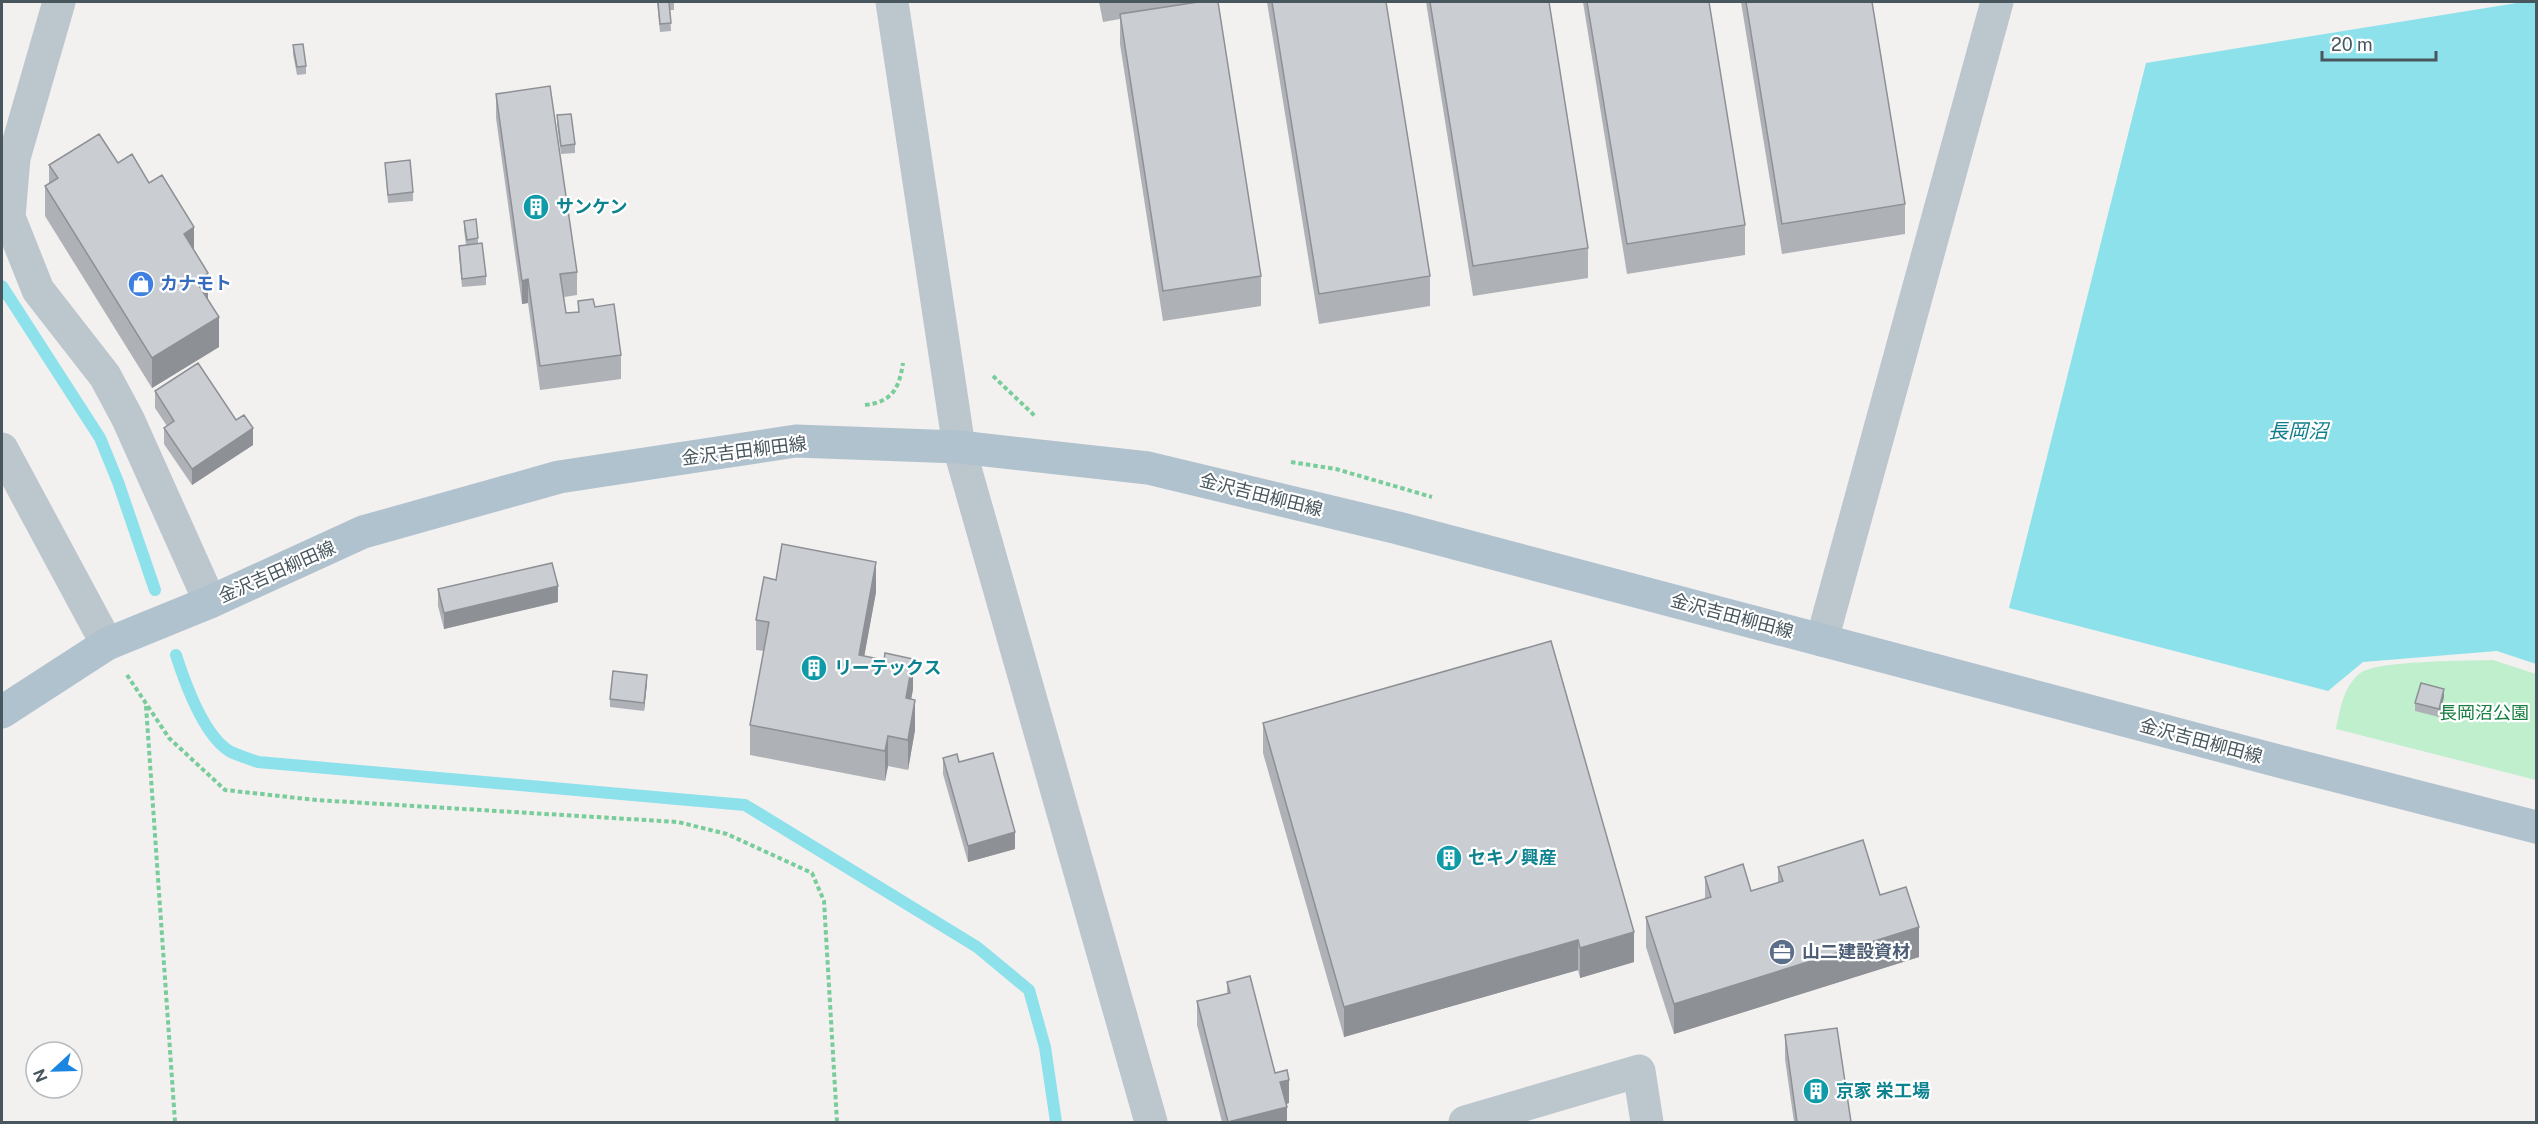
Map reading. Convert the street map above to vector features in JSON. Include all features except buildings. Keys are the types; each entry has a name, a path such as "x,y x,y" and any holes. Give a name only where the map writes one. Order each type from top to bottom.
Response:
{"main road":[{"name":"金沢吉田柳田線","path":"2,712 107,644 210,602 363,532 560,477 796,441 959,447 1148,468 1398,528 2536,827"}],"street":[{"path":"59,2 15,158 9,217 38,290 105,376 128,419 210,602"},
{"path":"892,2 959,447 1151,1122"},
{"path":"1822,640 1997,2"},
{"path":"2,449 107,644"},
{"path":"1465,1122 1639,1071 1647,1122"}],"path":[{"path":"107,644 169,738 225,790 316,800 678,822 727,834 812,873 824,901 837,1122"},
{"path":"146,706 175,1122"}],"green space":[{"name":"長岡沼公園","path":"2493,660 2536,674 2536,780 2336,729 2349,686 2359,674 2368,669 2401,664"}],"water":[{"name":"長岡沼","path":"2523,2 2536,2 2536,664 2497,651 2363,662 2328,691 2009,608 2146,63"}],"waterway":[{"path":"2,286 100,438 118,482 155,590"},
{"path":"176,655 197,708 212,734 231,752 258,762 745,805 977,947 1029,990 1045,1047 1056,1122"}],"place":[{"name":"サンケン","path":"536,207"},
{"name":"カナモト","path":"141,284"},
{"name":"リーテックス","path":"814,668"},
{"name":"セキノ興産","path":"1449,858"},
{"name":"山二建設資材","path":"1782,952"},
{"name":"京家 栄工場","path":"1816,1091"}]}
